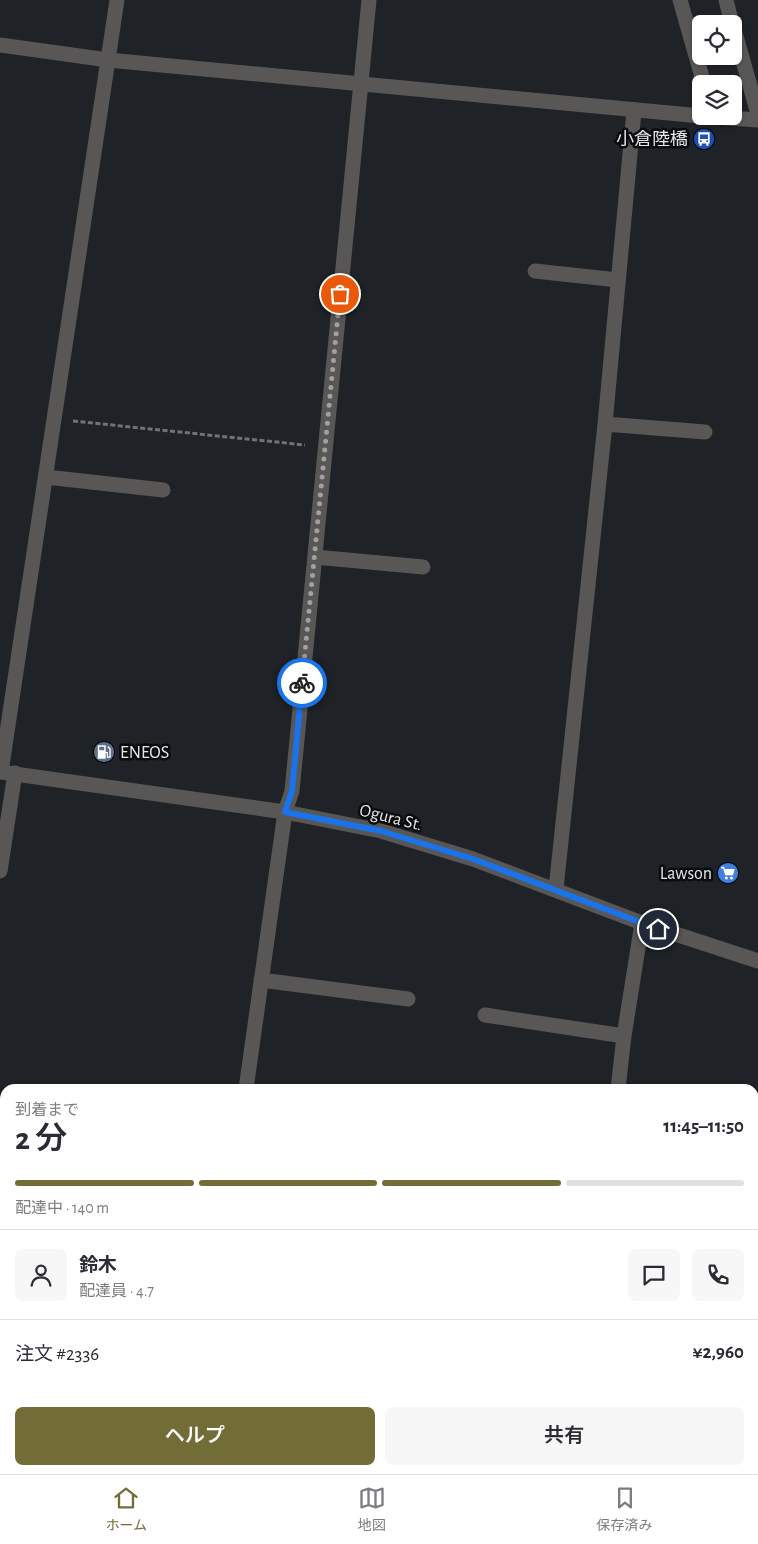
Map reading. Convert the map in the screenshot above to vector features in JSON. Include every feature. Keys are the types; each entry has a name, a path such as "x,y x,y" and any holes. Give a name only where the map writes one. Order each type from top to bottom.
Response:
{"street":[{"path":"0,871 5,772 46,477 117,0"},
{"path":"247,1084 285,812 292,791 369,0"},
{"path":"680,0 701,75"},
{"path":"726,0 730,15"},
{"path":"0,45 108,60 692,115"},
{"path":"742,57 758,114"},
{"path":"556,889 605,424 634,110"},
{"path":"742,119 758,120"},
{"path":"534,271 618,280"},
{"path":"605,424 705,432"},
{"path":"46,477 164,490"},
{"path":"315,557 423,568"},
{"name":"Ogura St.","path":"5,772 285,812 381,831 473,859 642,923 758,960"},
{"path":"619,1084 624,1036 642,923"},
{"path":"261,980 408,999"},
{"path":"485,1015 624,1036"}],"path":[{"path":"55,419 325,447"}],"way so far":[{"path":"302,683 340,294"}],"place":[{"name":"小倉陸橋","path":"704,139"},
{"name":"ENEOS","path":"104,752"},
{"name":"Lawson","path":"728,873"}],"route":[{"path":"302,683 292,791 285,812 381,831 473,859 658,929"}]}
